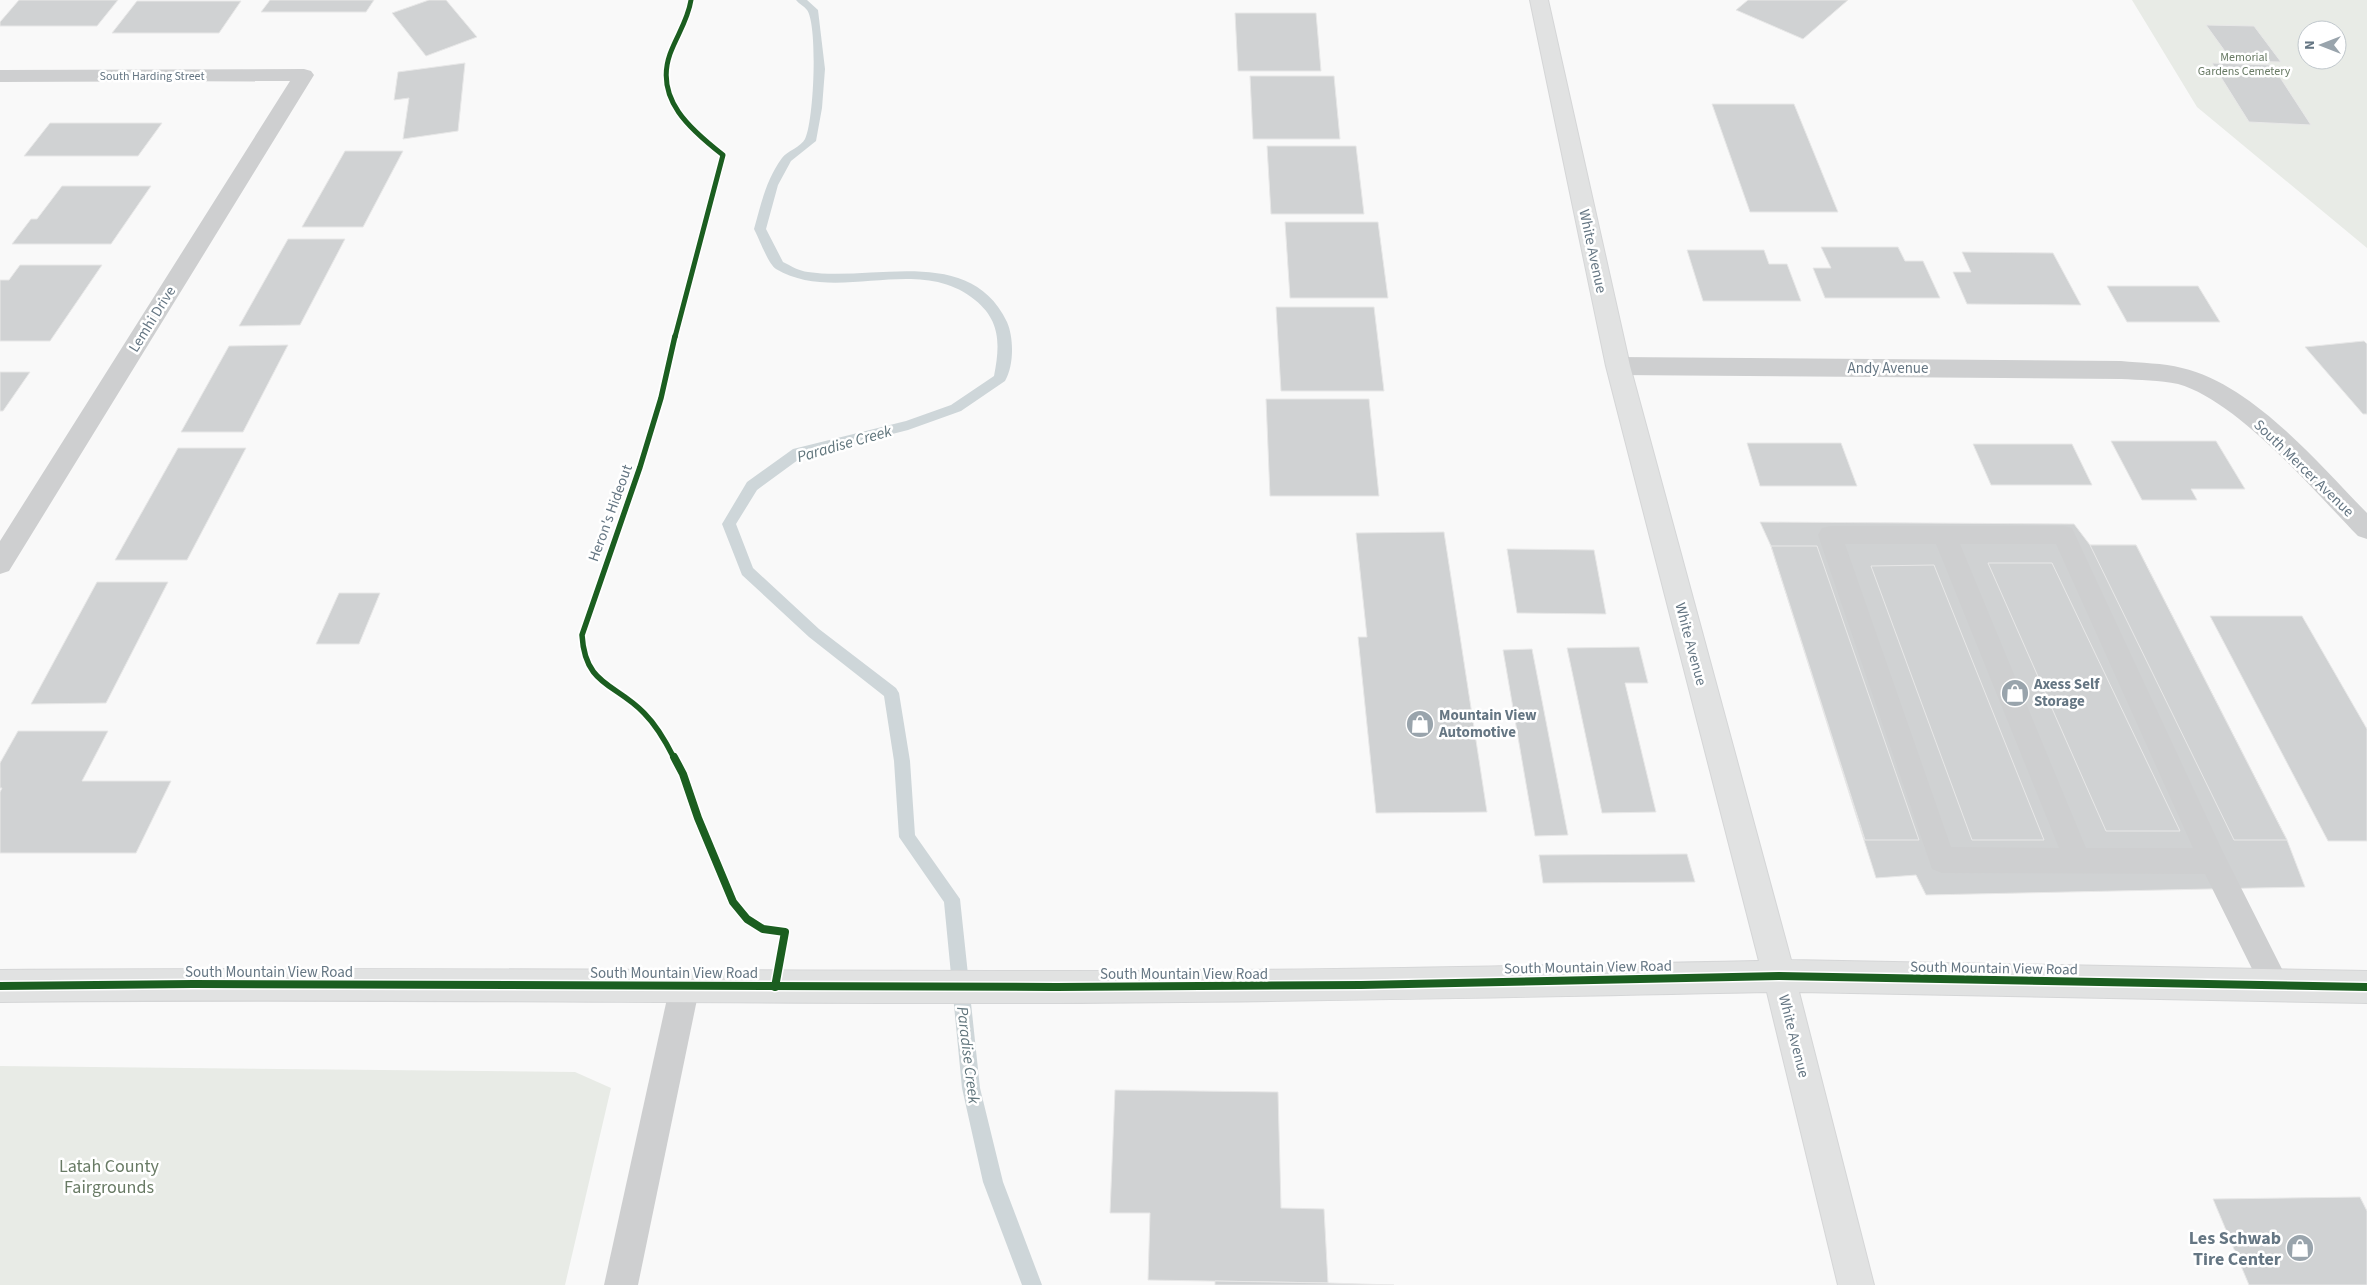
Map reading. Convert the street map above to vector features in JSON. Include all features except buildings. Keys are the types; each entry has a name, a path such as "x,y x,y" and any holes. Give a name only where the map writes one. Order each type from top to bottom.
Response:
{"street":[{"name":"White Avenue","path":"1539,0 1618,366 1779,976 1856,1285"},
{"name":"South Harding Street","path":"0,76 304,75"},
{"name":"Lemhi Drive","path":"0,564 304,75"},
{"name":"Andy Avenue","path":"1618,366 2122,370 2157,374"},
{"name":"South Mercer Avenue","path":"2157,374 2181,376 2222,393 2275,436 2367,529"},
{"name":"South Mountain View Road","path":"0,986 685,985 1056,987 1361,985 1779,976 2367,987"}],"lane":[{"path":"2214,861 1942,860 1830,534 2064,535 2214,861 2275,985"},
{"path":"1944,535 2078,861"},
{"path":"621,1285 685,985"}],"green space":[{"name":"Memorial Gardens Cemetery","path":"2132,0 2367,0 2367,248 2197,107"},
{"name":"Latah County Fairgrounds","path":"0,1066 575,1072 611,1088 565,1285 0,1285"}],"waterway":[{"name":"Paradise Creek","path":"801,0 813,10 818,41 820,69 817,108 810,141 787,159 772,185 760,229 778,265 806,276 852,278 925,275 947,279 968,287 985,301 999,320 1005,336 1004,355 1000,378 956,408 908,425 798,453 752,486 729,524 747,571 814,633 891,693 902,761 907,837 952,899 971,1088 993,1182 1032,1285"}],"cycle path":[{"name":"Heron's Hideout","path":"691,0 686,19 668,61 667,87 676,110 683,120 692,130 723,155 677,327 661,398 640,467 588,615 582,635 583,652 599,680 643,712 662,735 683,774 698,818 733,902 747,919 763,929 785,932 775,987"},
{"path":"0,986 193,984 1056,987 1361,985 1779,976 2367,987"}],"place":[{"name":"Axess Self Storage","path":"2015,693"},
{"name":"Mountain View Automotive","path":"1420,724"},
{"name":"Les Schwab Tire Center","path":"2300,1248"}]}
